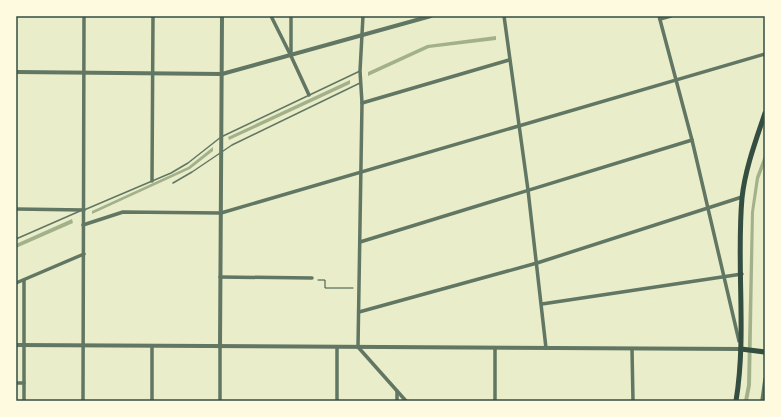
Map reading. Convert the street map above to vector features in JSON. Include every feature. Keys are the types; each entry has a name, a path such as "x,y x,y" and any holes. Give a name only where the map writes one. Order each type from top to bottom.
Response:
{"main road":[{"path":"736,401 744,349 742,197 756,139 765,113"},
{"path":"744,349 765,352"}],"street":[{"path":"83,401 84,16"},
{"path":"152,181 153,16"},
{"path":"220,401 222,16"},
{"path":"271,16 309,95"},
{"path":"291,16 291,56"},
{"path":"363,16 360,71 362,103 358,347 406,401"},
{"path":"16,72 222,74 432,16"},
{"path":"504,16 528,190 546,348"},
{"path":"16,345 744,349 660,18 671,16"},
{"path":"83,225 123,212 221,213 765,54"},
{"path":"362,103 509,60"},
{"path":"360,242 692,140"},
{"path":"359,312 537,263 742,197"},
{"path":"16,209 84,210"},
{"path":"16,284 84,254"},
{"path":"542,304 725,278 742,274"},
{"path":"220,278 312,278"},
{"path":"24,280 24,401"},
{"path":"152,346 152,401"},
{"path":"337,347 337,401"},
{"path":"495,348 495,401"},
{"path":"632,349 633,401"},
{"path":"762,401 765,379"},
{"path":"16,383 24,383"},
{"path":"397,391 397,401"}],"lane":[{"path":"16,239 152,181 188,163 222,137 360,71"},
{"path":"173,182 192,172 221,152 257,132 360,83"}],"path":[{"path":"312,278 315,278 315,280 325,280 325,288 359,288"}],"shaded area":[{"path":"496,36 496,40 429,48 368,76 368,72 427,45"},
{"path":"350,80 350,84 229,140 228,137"},
{"path":"213,147 213,151 190,169 92,214 92,211 188,167"},
{"path":"765,153 765,163 759,179 754,212 751,385 748,401 744,401 747,385 751,212 756,177"},
{"path":"72,219 73,223 16,248 16,244"}]}
